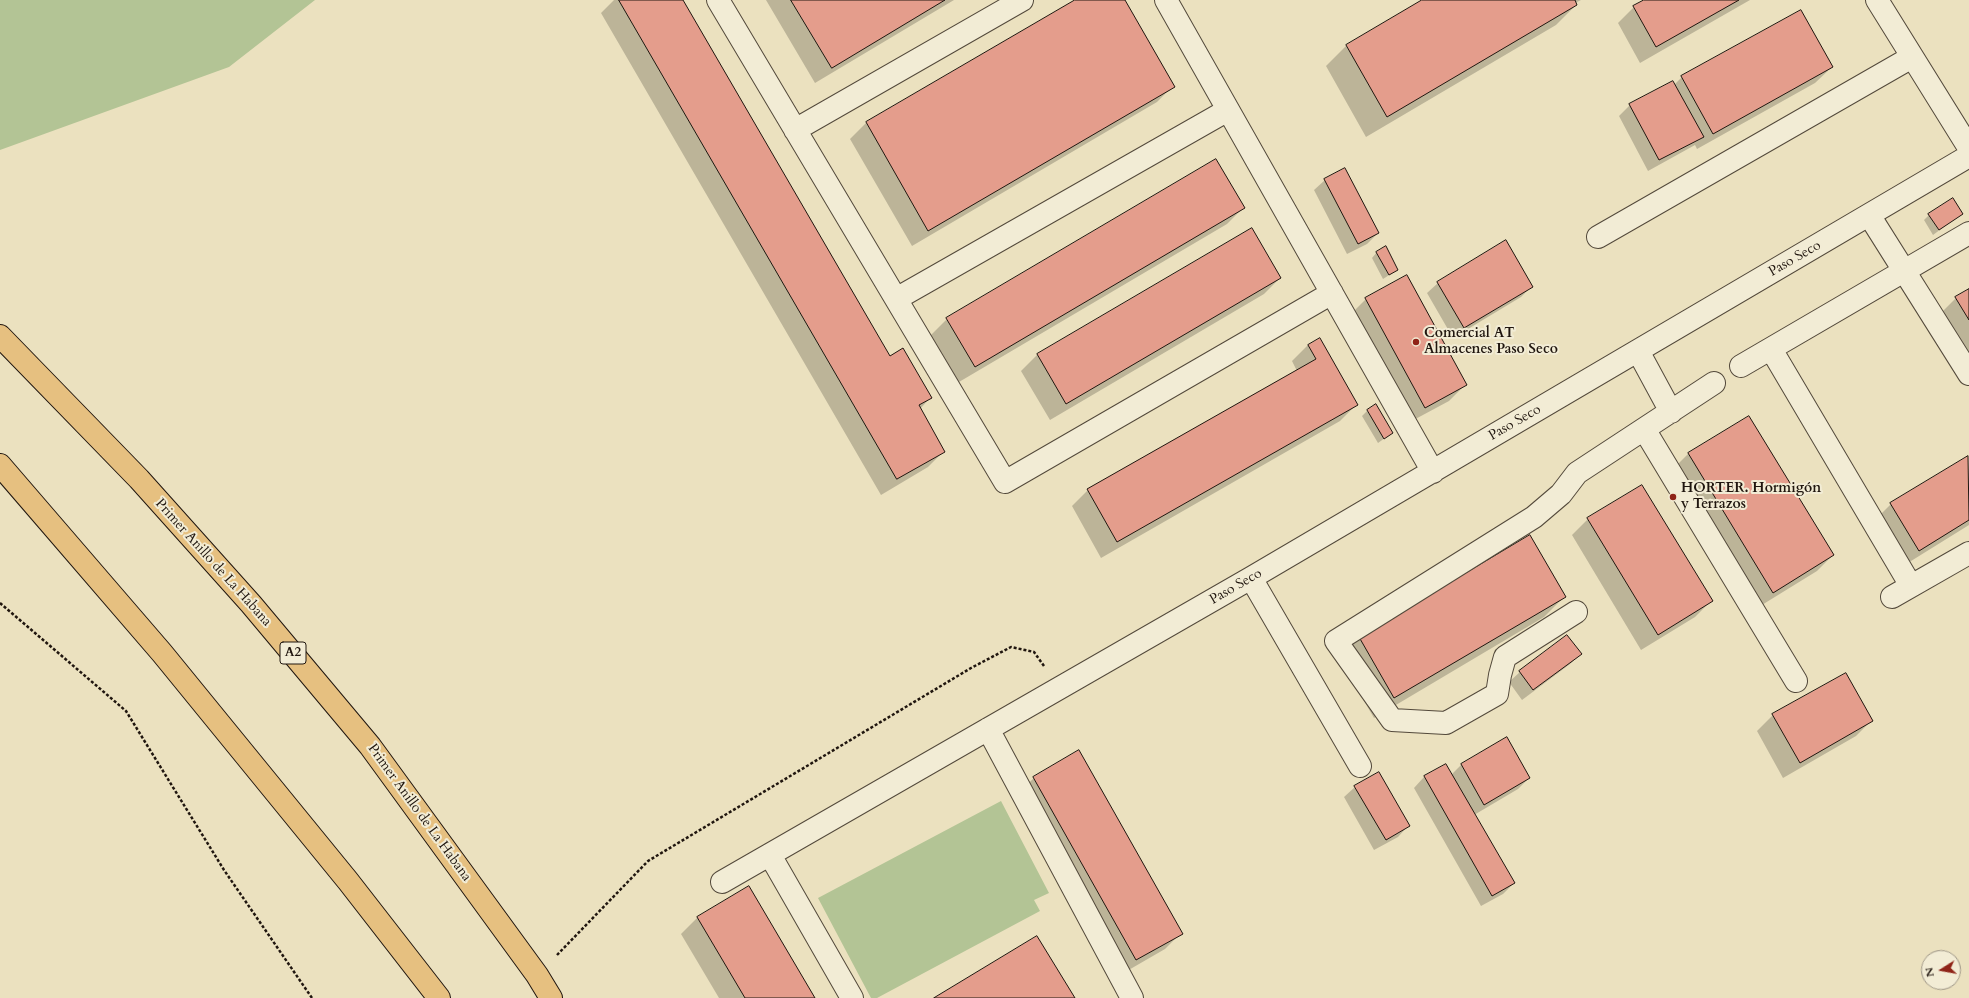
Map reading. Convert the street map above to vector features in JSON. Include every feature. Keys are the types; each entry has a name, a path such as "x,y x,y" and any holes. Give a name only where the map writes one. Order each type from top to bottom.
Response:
{"highway":[{"name":"Primer Anillo de La Habana","path":"0,336 139,479 251,604 306,669 370,746 537,975 552,998"},
{"path":"0,465 162,653 348,881 439,998"}],"street":[{"path":"718,0 1005,482 1332,293"},
{"path":"795,130 1022,0"},
{"path":"1166,0 1433,472"},
{"path":"1877,0 1969,148"},
{"path":"1598,237 1912,56"},
{"path":"896,299 1228,110"},
{"name":"Paso Seco","path":"722,882 1251,578 1969,156"},
{"path":"1869,215 1969,374"},
{"path":"1741,366 1969,233"},
{"path":"1771,349 1911,586"},
{"path":"1638,351 1671,412"},
{"path":"1576,612 1505,657 1497,694 1446,723 1392,720 1336,641 1534,517 1561,494 1576,473 1714,383"},
{"path":"1644,429 1796,681"},
{"path":"1892,597 1969,553"},
{"path":"1251,578 1360,766"},
{"path":"988,730 1132,998"},
{"path":"770,855 852,998"}],"path":[{"path":"0,603 126,711 224,870 312,998"},
{"path":"537,975 648,861 971,668 1011,647 1034,652 1060,688"}],"green space":[{"path":"0,0 315,0 229,67 0,150"},
{"path":"1001,801 1049,893 1034,900 1040,911 877,998 871,998 818,898"}],"building":[{"path":"619,0 683,0 890,356 903,348 932,398 919,405 945,452 897,479"},
{"path":"791,0 945,0 832,68"},
{"path":"1075,0 1125,0 1175,87 928,231 866,122"},
{"path":"1422,0 1575,0 1577,5 1387,117 1346,45"},
{"path":"1644,0 1739,0 1656,47 1633,6"},
{"path":"1801,10 1833,67 1713,134 1681,76"},
{"path":"1673,81 1704,137 1659,160 1629,104"},
{"path":"1216,159 1245,208 975,367 946,318"},
{"path":"1345,168 1379,233 1358,244 1324,179"},
{"path":"1953,198 1963,214 1939,230 1928,214"},
{"path":"1252,228 1281,278 1066,404 1037,354"},
{"path":"1506,240 1533,287 1464,328 1437,282"},
{"path":"1386,246 1398,270 1389,275 1376,252"},
{"name":"Comercial AT Almacenes Paso Seco","path":"1407,275 1467,385 1425,408 1365,298"},
{"path":"1969,289 1969,320 1955,297"},
{"path":"1320,338 1358,405 1117,542 1087,489 1316,359 1308,345"},
{"path":"1376,404 1393,433 1384,439 1367,410"},
{"path":"1749,416 1834,555 1773,593 1688,453"},
{"path":"1968,456 1969,520 1919,551 1890,503"},
{"path":"1642,485 1713,601 1658,635 1587,518"},
{"path":"1530,535 1566,597 1394,698 1359,637"},
{"path":"1567,635 1582,654 1533,690 1519,671"},
{"path":"1846,673 1873,721 1800,763 1772,714"},
{"path":"1507,737 1530,778 1484,805 1461,764"},
{"path":"1079,750 1183,934 1136,960 1033,777"},
{"path":"1446,764 1515,883 1492,896 1424,776"},
{"path":"1379,772 1410,826 1386,840 1354,786"},
{"path":"749,886 815,998 745,998 697,917"},
{"path":"1037,936 1075,998 934,998"}],"place":[{"name":"Comercial AT Almacenes Paso Seco","path":"1416,342"},
{"name":"HORTER. Hormigón y Terrazos","path":"1673,497"}]}
